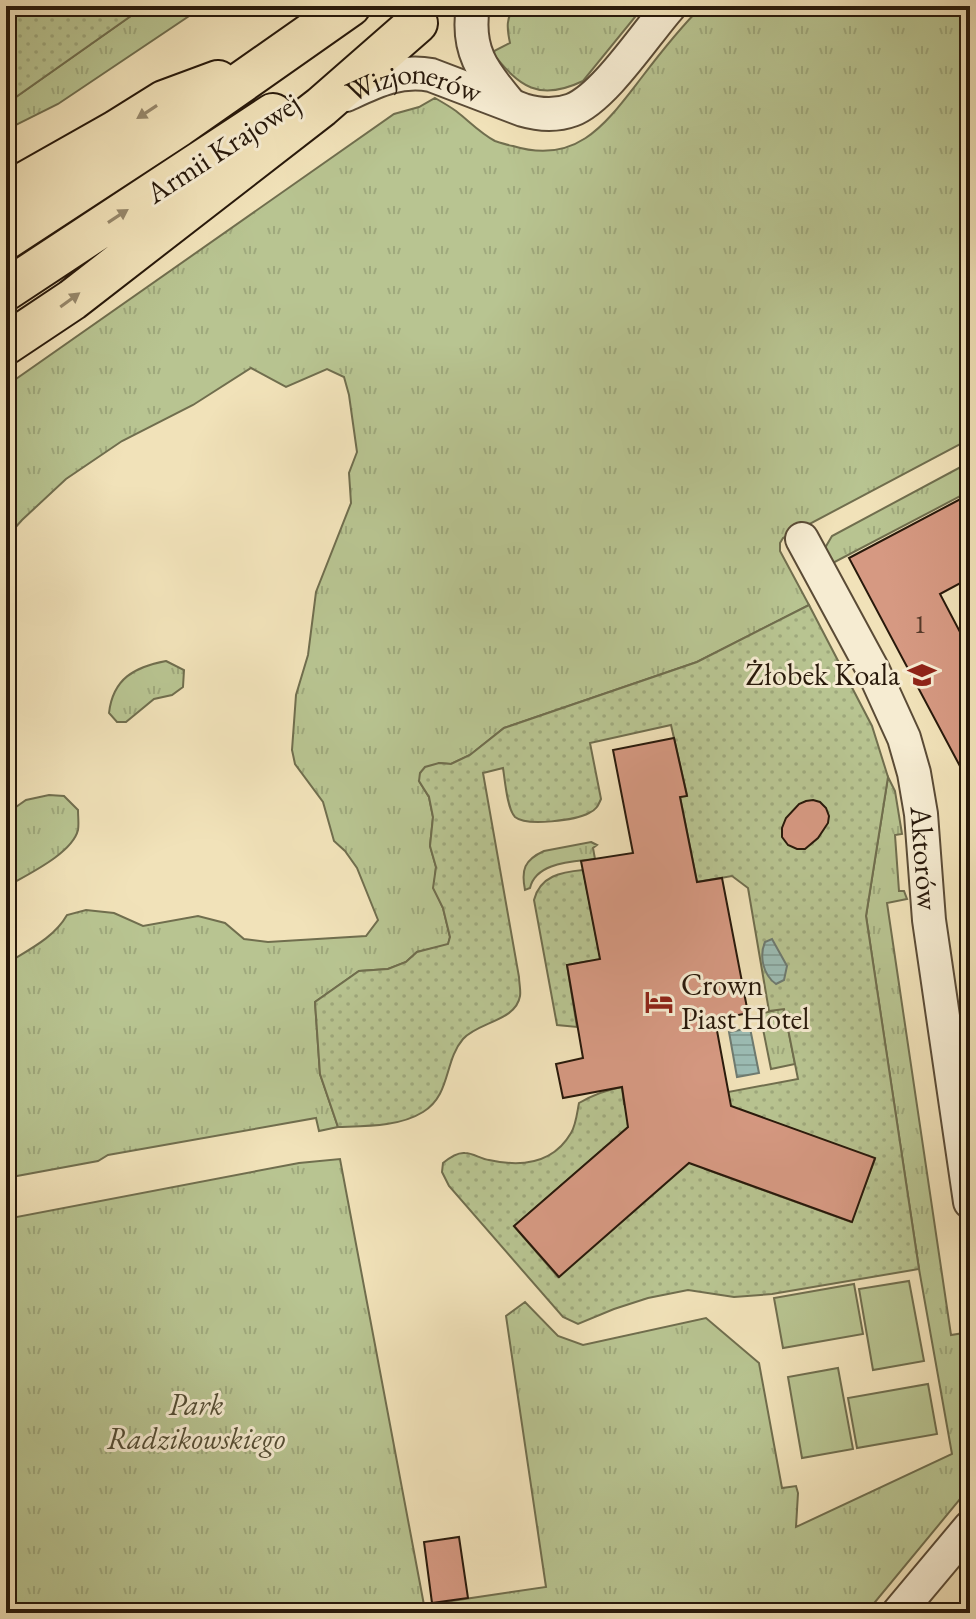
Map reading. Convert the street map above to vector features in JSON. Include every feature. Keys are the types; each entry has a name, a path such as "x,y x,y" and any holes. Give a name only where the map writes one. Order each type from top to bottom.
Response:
{"main road":[{"name":"Armii Krajowej","path":"6,239 179,126 350,6"},
{"name":"Armii Krajowej","path":"6,290 428,14"},
{"path":"6,344 72,300 321,107 428,14"},
{"path":"6,193 164,101 270,61"}],"street":[{"name":"Wizjonerów","path":"473,6 472,43 480,64 510,104"},
{"name":"Wizjonerów","path":"321,107 379,79 418,72 538,115 576,109 610,79 670,6"},
{"name":"Aktorów","path":"802,539 873,670 904,738 914,773 921,814 929,920 970,1202"},
{"path":"898,1613 970,1527"}],"green space":[{"path":"6,6 145,6 6,104"},
{"path":"145,6 204,6 58,104 6,130 6,104"},
{"path":"517,6 644,6 583,81 568,87 542,90 521,82 492,52 510,43 509,18"},
{"path":"702,6 970,6 970,439 783,538 780,551 809,605 697,662 504,728 470,755 451,764 439,763 419,781 429,797 433,817 430,846 436,867 434,888 450,937 448,945 417,952 406,962 388,969 359,971 315,1002 320,1074 338,1127 319,1131 316,1118 108,1155 98,1161 6,1178 6,964 48,937 67,915 86,910 114,913 143,926 198,916 225,923 244,939 268,942 366,936 378,920 357,868 334,841 323,802 295,764 292,750 296,695 308,655 316,592 351,503 349,473 357,452 344,377 327,369 286,387 251,368 193,405 122,441 66,479 6,538 6,386 394,114 419,107 435,98 495,141 536,151 573,145 589,136 616,110"},
{"path":"970,462 970,491 829,565 825,548 832,536"},
{"path":"809,605 872,726 888,777 866,916 919,1269 772,1294 734,1297 688,1290 648,1298 578,1324 563,1317 449,1186 442,1172 443,1163 462,1153 501,1162 535,1161 546,1157 564,1143 574,1126 579,1103 584,1100 622,1087 624,1104 648,1100 632,1124 514,1226 558,1277 672,1162 704,1157 705,1169 851,1222 875,1159 727,1105 728,1092 798,1079 784,1009 769,1011 748,888 732,876 697,882 680,797 687,795 671,725 590,743 601,799 593,811 583,816 540,822 521,820 512,813 503,768 483,773 520,996 512,1011 463,1039 432,1105 414,1117 393,1123 338,1127 320,1074 315,1002 359,971 388,969 406,962 417,952 448,944 450,937 443,908 433,888 436,867 430,846 433,817 429,797 419,781 425,767 451,764 470,755 504,728 697,662"},
{"path":"166,661 184,670 183,687 172,695 154,699 126,722 117,722 109,713 115,691 121,683 135,671"},
{"name":"Park Radzikowskiego","path":"888,777 895,791 902,834 895,835 899,891 904,891 907,899 887,903 951,1335 970,1332 970,1353 966,1354 970,1371 970,1487 866,1613 6,1613 6,1219 299,1163 340,1159 424,1605 546,1587 506,1316 525,1302 558,1336 583,1345 706,1318 759,1363 782,1488 796,1486 798,1493 796,1527 952,1454 919,1269 866,916"},
{"path":"49,795 64,796 78,810 78,828 74,839 47,863 6,887 6,814 26,800"},
{"path":"591,842 597,845 593,848 595,859 547,868 525,890 524,871 532,858 544,851"},
{"path":"583,870 602,967 589,961 567,965 577,1027 557,1025 534,900 546,880 559,874"},
{"path":"784,1008 795,1064 771,1069 760,1014"},
{"path":"909,1281 924,1361 873,1370 859,1289"},
{"path":"854,1284 863,1334 783,1348 774,1298"},
{"path":"838,1368 853,1449 802,1458 788,1377"},
{"path":"928,1384 937,1434 857,1448 848,1398"}],"water":[{"path":"772,939 787,966 784,980 776,984 768,976 762,959 765,942"},
{"path":"750,1028 759,1073 737,1077 729,1032"}],"building":[{"path":"970,494 970,578 940,594 970,651 970,785 849,558"},
{"name":"Crown Piast Hotel","path":"674,738 687,796 680,797 697,882 722,878 748,1013 715,1020 731,1106 875,1158 852,1222 689,1163 559,1277 514,1226 628,1127 622,1087 563,1098 556,1064 583,1058 567,965 600,959 581,861 633,853 613,750"},
{"path":"813,800 826,808 828,823 818,838 805,849 797,849 788,845 782,837 782,828 786,818 799,804"},
{"path":"459,1537 468,1598 432,1603 424,1542"}],"place":[{"name":"Żłobek Koala","path":"922,675"},
{"name":"Crown Piast Hotel","path":"659,1002"}]}
